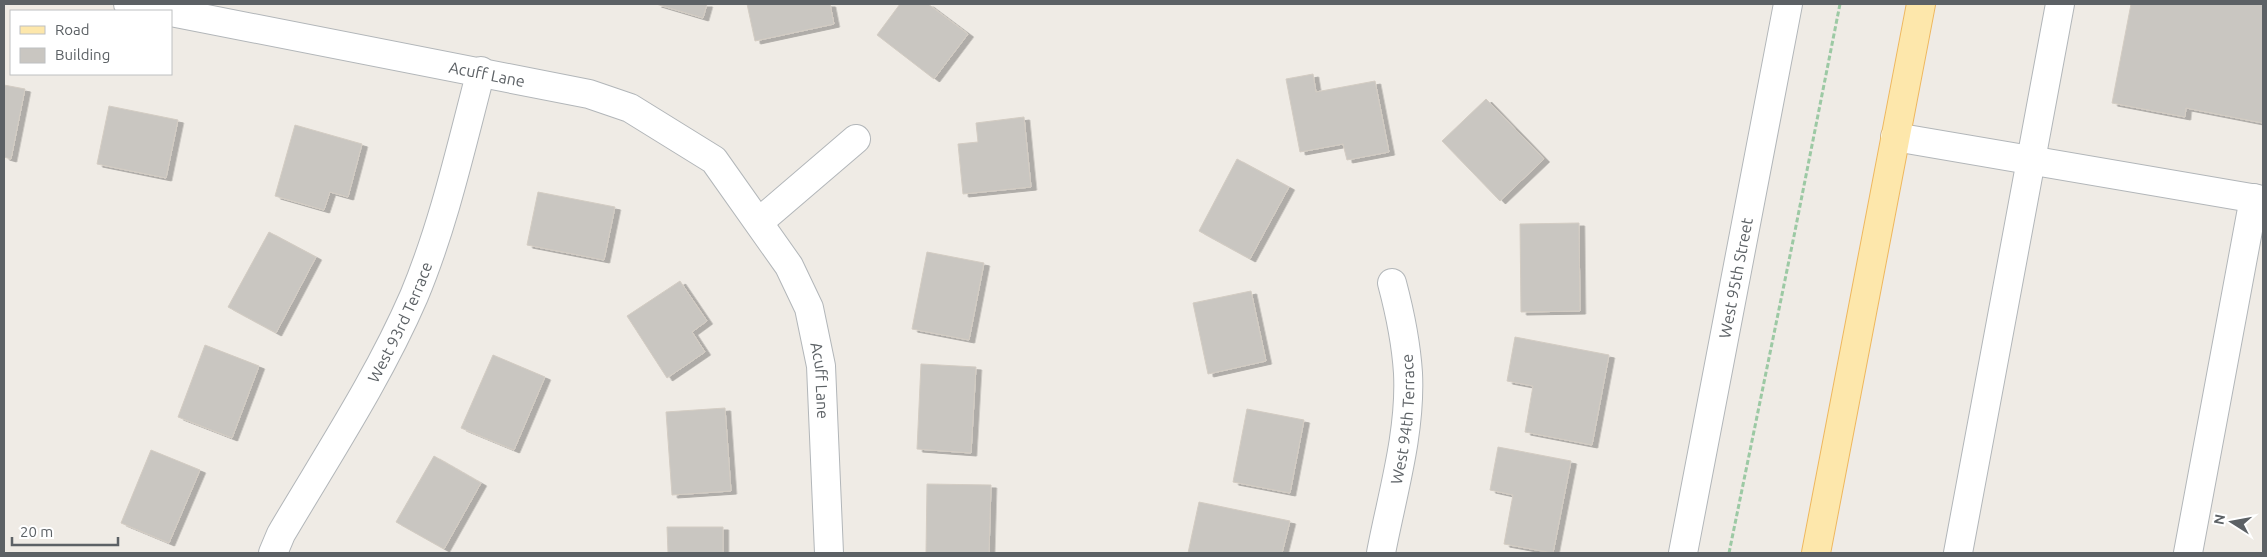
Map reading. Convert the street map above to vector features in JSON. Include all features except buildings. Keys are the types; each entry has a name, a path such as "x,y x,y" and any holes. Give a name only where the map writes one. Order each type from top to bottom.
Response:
{"main road":[{"path":"1816,553 1921,4"}],"street":[{"path":"128,4 161,10"},
{"name":"West 95th Street","path":"1683,553 1788,4"},
{"path":"1958,553 2029,159 2060,4"},
{"name":"Acuff Lane","path":"172,12 480,71 589,94 630,108 714,160 789,266 809,308 821,366 829,553"},
{"name":"West 93rd Terrace","path":"273,553 281,534 365,393 414,296 445,208 480,71"},
{"path":"1895,137 2259,199 2188,553"},
{"path":"759,222 856,139"},
{"name":"West 94th Terrace","path":"1381,553 1406,420 1408,375 1404,336 1392,283"}],"path":[{"path":"1729,553 1840,4"}]}
